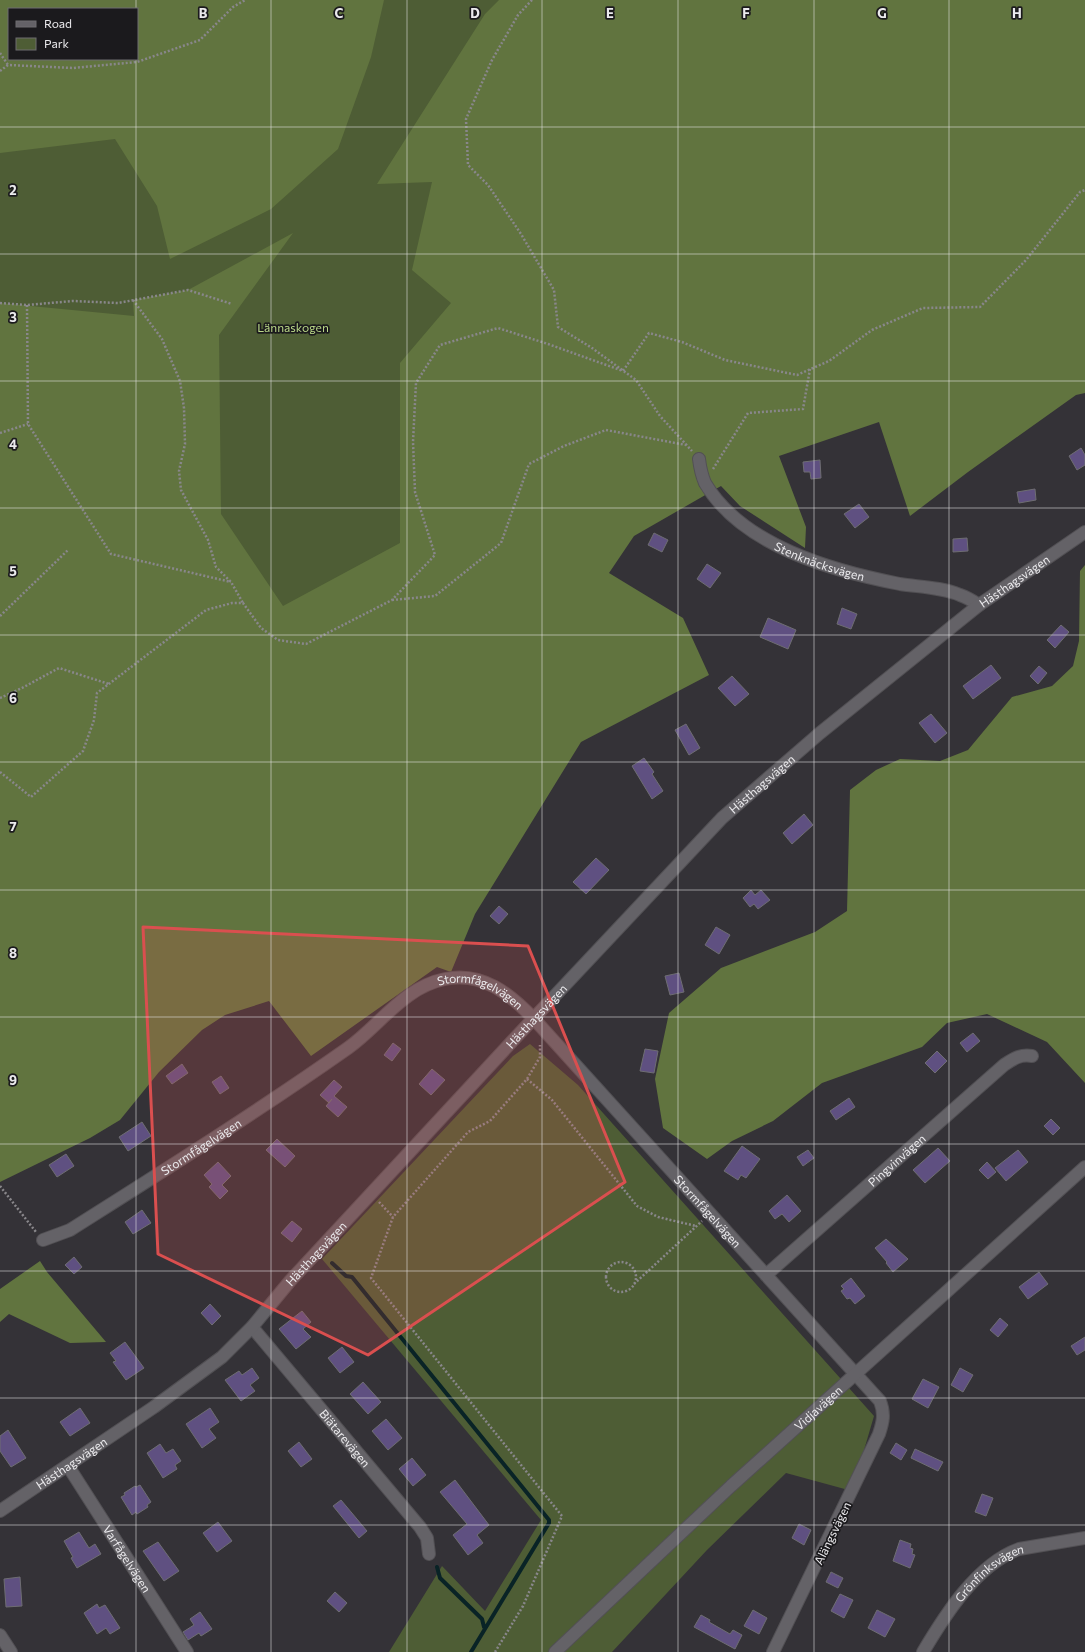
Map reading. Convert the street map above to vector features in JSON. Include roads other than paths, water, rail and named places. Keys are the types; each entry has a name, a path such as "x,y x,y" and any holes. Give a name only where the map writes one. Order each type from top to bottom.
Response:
{"street":[{"name":"Stenknäcksvägen","path":"698,459 705,482 726,509 765,540 789,551 846,571 900,584 960,594 979,605"},
{"name":"Hästhagsvägen","path":"0,1511 192,1380 222,1357 252,1327 290,1281 722,818 820,733 979,605 1085,532"},
{"name":"Stormfågelvägen","path":"43,1240 70,1230 264,1105 350,1047 414,991 428,984 446,978 462,977 479,980 494,985 506,993 534,1019 872,1391 880,1401 884,1412"},
{"name":"Pingvinvägen","path":"766,1275 1004,1066 1013,1059 1024,1054 1032,1056"},
{"name":"Vidjavägen","path":"556,1652 726,1491 1085,1167"},
{"name":"Biätarevägen","path":"252,1327 420,1527 427,1538 430,1554"},
{"name":"Alängsvägen","path":"773,1652 879,1434 884,1421 884,1412"},
{"name":"Varfågelvägen","path":"68,1466 187,1652"},
{"name":"Grönfinksvägen","path":"923,1652 959,1598 994,1564 1010,1552 1019,1549 1085,1538"},
{"path":"0,1635 10,1652"}],"waterway":[{"path":"332,1263 346,1276 352,1277 549,1520 549,1523 471,1652"},
{"path":"437,1567 440,1578 482,1619 484,1627"}],"park label":[{"name":"Lännaskogen","path":"293,327"}]}
